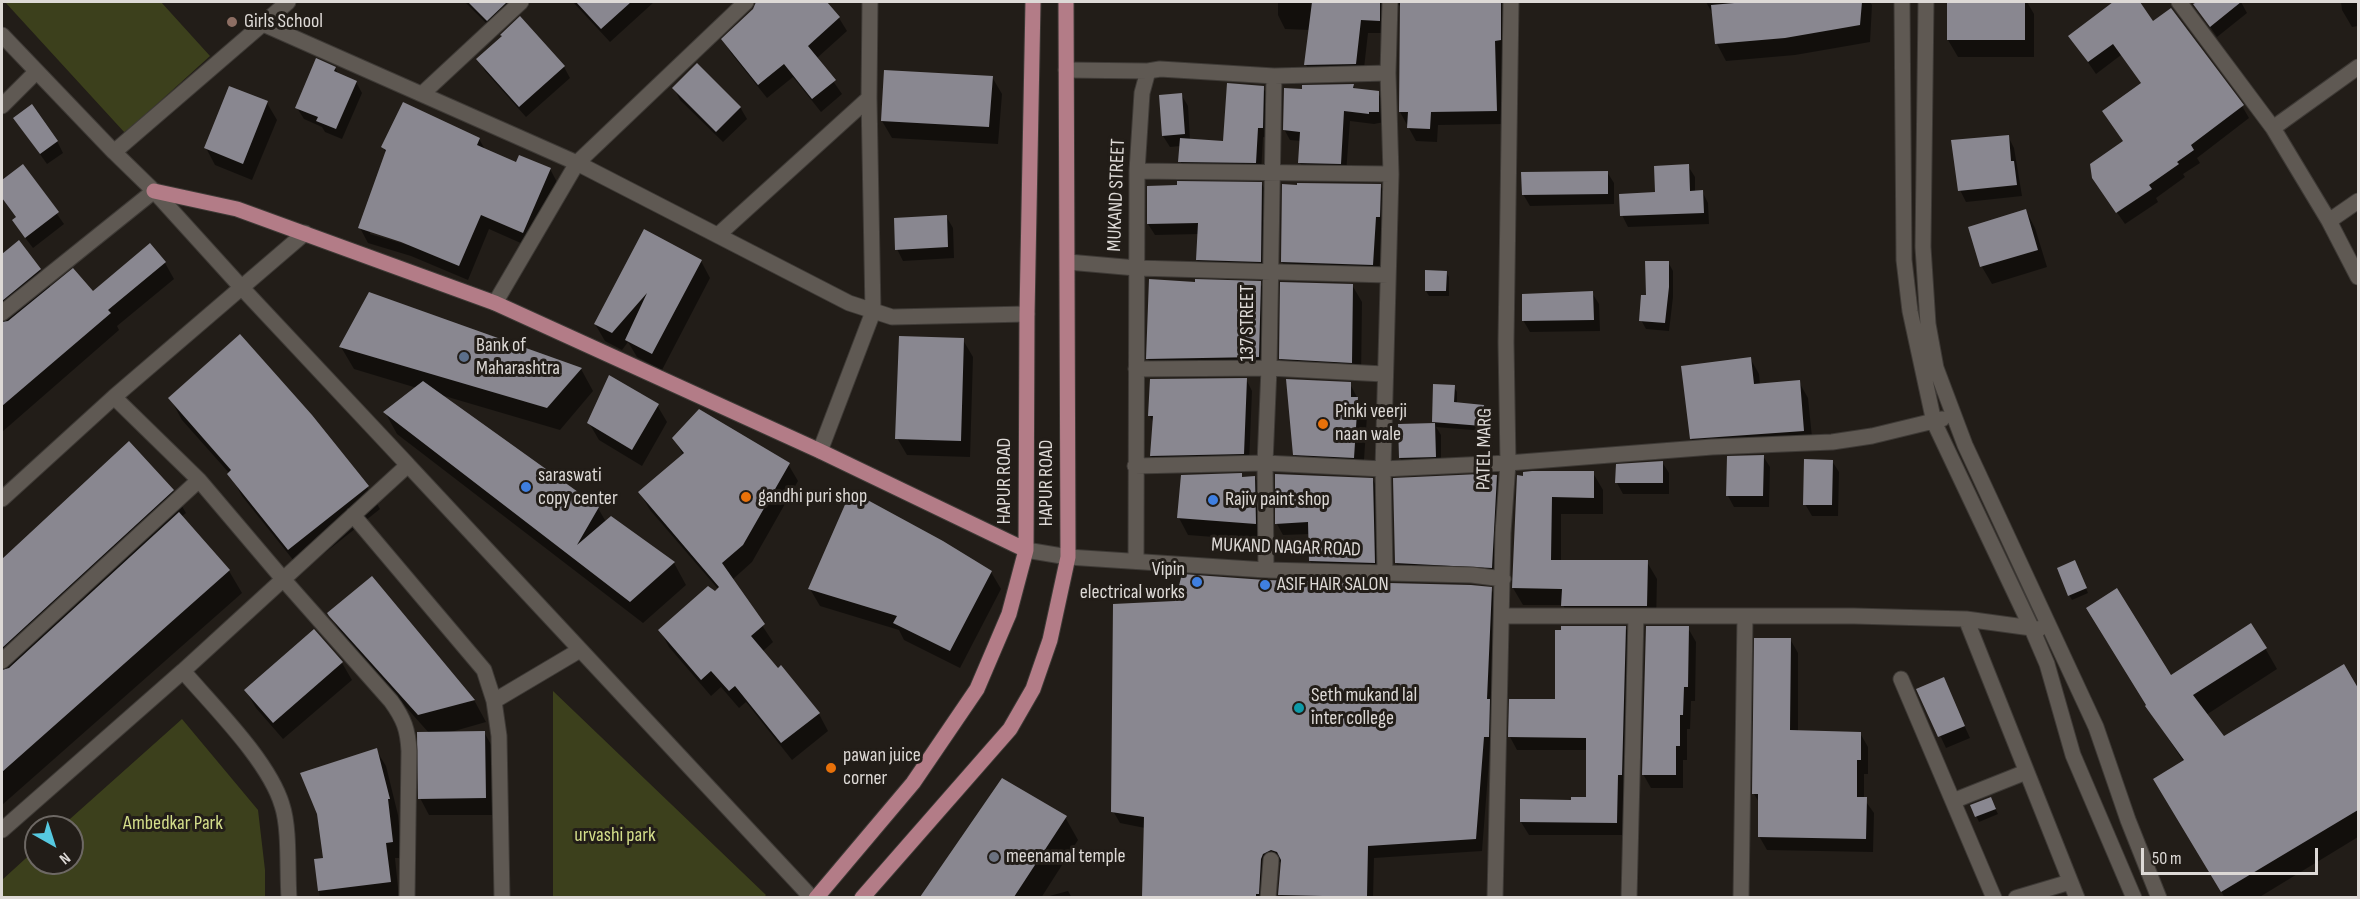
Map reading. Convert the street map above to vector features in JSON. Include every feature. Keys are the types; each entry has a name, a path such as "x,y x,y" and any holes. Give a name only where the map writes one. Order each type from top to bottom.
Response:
{"main road":[{"name":"HAPUR ROAD","path":"814,897 913,783 977,688 1009,614 1026,550 1034,2"},
{"name":"HAPUR ROAD","path":"862,897 1010,729 1033,688 1050,640 1068,557 1066,2"},
{"path":"154,191 237,209 495,303 820,452 1026,550"}],"street":[{"path":"114,152 288,2"},
{"path":"422,94 521,2"},
{"path":"495,303 577,163 746,2"},
{"path":"820,452 873,312 869,98 870,2"},
{"path":"1385,572 1383,468 1391,174 1388,73 1390,2"},
{"name":"PATEL MARG","path":"1495,897 1503,616 1503,533 1508,463 1506,342 1511,2"},
{"path":"1902,2 1904,260 1910,311 1935,422 2032,628 2047,664 2079,771 2134,897"},
{"path":"1926,2 1923,247 1928,324 1936,368 1965,445 2096,727 2128,820 2159,897"},
{"path":"2179,2 2273,128 2329,221 2358,277"},
{"path":"263,24 577,163 849,303 892,317 1028,314"},
{"path":"2,36 154,191 580,650 814,897"},
{"path":"2273,128 2358,67"},
{"path":"1066,70 1148,71 1160,69 1274,76 1388,73"},
{"name":"MUKAND STREET","path":"1136,561 1137,171 1142,93 1148,71"},
{"path":"2,106 36,72"},
{"name":"137 STREET","path":"1266,570 1265,463 1274,76"},
{"path":"718,235 869,98"},
{"path":"1137,171 1391,174"},
{"path":"2,314 154,191"},
{"path":"2329,221 2358,201"},
{"path":"2,499 114,398 305,233"},
{"path":"1068,262 1136,268 1388,275"},
{"path":"1136,369 1269,368 1384,374"},
{"path":"114,398 199,480 401,715 408,731 407,897"},
{"path":"1136,466 1265,463 1383,468 1508,463 1712,447 1832,442 1935,422 1953,415"},
{"path":"2,830 183,671 408,465"},
{"path":"2,661 199,480"},
{"path":"353,515 484,670 494,701 499,736 502,897"},
{"name":"MUKAND NAGAR ROAD","path":"1026,550 1068,557 1266,570 1473,575 1503,579"},
{"path":"1503,616 1854,616 1966,619 2051,630"},
{"path":"1629,897 1636,616"},
{"path":"1741,897 1745,616"},
{"path":"1966,619 2077,897"},
{"path":"494,701 580,650"},
{"path":"183,671 260,762 272,783 282,805 285,821 289,897"},
{"path":"1901,679 1994,897"},
{"path":"1953,801 2026,772"},
{"path":"1268,897 1271,860"},
{"path":"2016,897 2070,882"}],"green space":[{"path":"5,2 161,2 210,56 125,133"},
{"name":"urvashi park","path":"553,691 766,895 764,897 553,897"},
{"name":"Ambedkar Park","path":"182,719 258,810 265,870 265,897 2,897 2,880 24,860 24,875 84,875 84,815 74,815"}],"building":[{"path":"468,2 507,2 487,21"},
{"path":"576,2 631,2 601,29"},
{"path":"756,2 827,2 840,17 808,46 836,80 812,99 784,64 758,85 721,39 753,9"},
{"path":"1312,2 1380,2 1380,21 1361,20 1356,64 1304,65"},
{"path":"1400,2 1501,2 1501,40 1495,41 1497,111 1431,112 1430,129 1407,128 1408,112 1399,112"},
{"path":"1746,2 1862,2 1860,25 1785,38 1715,44 1711,5"},
{"path":"1947,2 2025,2 2025,40 1947,40"},
{"path":"2113,2 2140,2 2153,21 2171,8 2244,105 2191,145 2194,150 2177,162 2179,164 2149,185 2152,189 2116,213 2092,178 2090,164 2123,141 2102,111 2141,83 2113,44 2088,62 2068,36"},
{"path":"2197,2 2241,2 2210,27 2193,4"},
{"path":"520,16 565,66 519,107 476,59"},
{"path":"316,58 336,67 334,71 357,81 336,129 316,121 318,117 295,108"},
{"path":"697,63 741,107 716,132 672,88"},
{"path":"884,70 993,76 989,127 881,121"},
{"path":"1227,83 1264,86 1263,128 1258,128 1256,163 1178,162 1180,138 1223,141"},
{"path":"1354,84 1353,88 1379,91 1379,112 1369,112 1369,114 1344,111 1341,164 1298,163 1300,132 1283,130 1284,88 1302,89 1302,85"},
{"path":"229,86 268,101 243,164 204,148"},
{"path":"1182,93 1185,134 1162,136 1159,95"},
{"path":"403,102 480,138 477,145 516,162 519,155 551,168 523,233 481,215 459,266 401,242 358,228 386,150 381,147"},
{"path":"32,104 58,141 40,154 13,118"},
{"path":"2009,135 2011,161 2014,161 2017,185 1958,191 1951,140"},
{"path":"23,164 59,212 25,238 12,220 16,217 2,198 2,180"},
{"path":"1689,164 1690,191 1703,190 1704,213 1620,216 1619,194 1655,192 1654,166"},
{"path":"1608,171 1608,194 1522,195 1521,172"},
{"path":"1177,181 1262,182 1261,262 1196,260 1198,223 1147,224 1147,186 1177,185"},
{"path":"1297,183 1381,184 1380,217 1376,217 1373,265 1281,262 1282,184 1297,185"},
{"path":"2026,209 2038,250 1980,267 1968,227"},
{"path":"947,215 948,247 895,250 894,218"},
{"path":"644,229 702,260 652,354 625,340 647,293 612,333 594,324"},
{"path":"19,240 41,269 2,301 2,254"},
{"path":"150,243 166,262 108,310 111,313 2,406 2,322 8,321 73,268 93,291"},
{"path":"1645,261 1669,261 1665,323 1639,321 1641,295 1646,295"},
{"path":"1425,270 1447,271 1446,291 1425,291"},
{"path":"1149,279 1195,282 1195,279 1261,281 1259,357 1146,359"},
{"path":"1280,282 1353,284 1352,363 1279,359"},
{"path":"1593,291 1594,320 1522,321 1522,294"},
{"name":"Bank of Maharashtra","path":"369,292 582,368 547,408 339,347"},
{"path":"240,334 312,415 369,486 288,550 227,474 231,470 168,398"},
{"path":"899,336 964,338 961,441 895,439"},
{"path":"1751,357 1754,384 1800,380 1804,431 1690,439 1681,366"},
{"path":"609,375 659,404 632,450 587,423"},
{"path":"1247,378 1244,454 1150,456 1153,416 1148,416 1150,379"},
{"name":"Pinki veerji naan wale","path":"1286,379 1351,382 1351,397 1358,397 1354,458 1293,455"},
{"name":"saraswati copy center","path":"423,381 599,507 577,545 611,516 675,562 630,602 383,412"},
{"path":"1433,384 1455,385 1454,402 1484,405 1482,426 1432,422"},
{"path":"699,409 790,463 743,545 722,563 765,624 751,636 778,668 781,665 820,713 781,743 735,686 729,691 711,671 701,680 658,630 708,586 715,591 719,587 638,492 684,453 672,438"},
{"path":"1435,423 1436,457 1399,458 1398,424"},
{"path":"129,441 174,490 2,648 2,559"},
{"path":"1764,455 1763,496 1726,496 1727,456"},
{"path":"1804,459 1833,460 1832,505 1803,505"},
{"path":"1663,461 1663,483 1615,483 1616,464"},
{"path":"1594,471 1594,498 1552,497 1551,560 1648,560 1647,606 1561,606 1562,589 1512,588 1517,475 1523,476 1523,472"},
{"name":"Rajiv paint shop","path":"1242,473 1242,477 1255,476 1256,524 1177,518 1181,475"},
{"path":"1275,474 1373,478 1375,563 1309,561 1308,522 1275,524"},
{"path":"1497,475 1492,568 1395,563 1393,478"},
{"path":"851,491 943,541 992,571 950,651 893,623 897,616 808,589"},
{"path":"179,512 230,570 2,772 2,670 9,668"},
{"path":"2075,560 2087,588 2068,596 2057,568"},
{"name":"Seth mukand lal inter college","path":"1182,574 1265,580 1492,587 1487,699 1490,699 1489,737 1484,737 1476,839 1368,846 1367,897 1278,895 1281,860 1277,852 1271,850 1263,854 1261,859 1259,894 1256,894 1256,897 1142,897 1144,817 1111,812 1113,604 1175,601"},
{"path":"372,576 475,700 418,715 329,616 327,613"},
{"path":"2117,588 2171,675 2251,623 2267,648 2193,695 2224,736 2344,664 2358,688 2358,810 2221,892 2153,779 2184,760 2145,706 2086,608"},
{"path":"1561,626 1626,626 1622,775 1618,775 1617,823 1520,822 1520,799 1571,800 1571,797 1586,797 1586,738 1508,737 1509,699 1555,699 1555,630 1561,630"},
{"path":"1646,626 1689,626 1688,687 1684,687 1683,715 1680,715 1680,746 1676,746 1676,775 1642,775"},
{"path":"314,629 343,662 273,723 244,690"},
{"path":"1754,638 1791,638 1790,730 1861,732 1861,760 1857,760 1857,797 1867,797 1866,839 1758,837 1758,794 1752,794"},
{"path":"1944,677 1965,726 1938,737 1916,689"},
{"path":"485,731 486,798 418,799 417,732"},
{"path":"377,748 390,799 388,799 393,842 386,843 391,882 318,891 314,859 323,858 317,814 300,773"},
{"name":"meenamal temple","path":"1002,778 1067,816 1014,897 920,897"},
{"path":"1991,797 1996,809 1975,817 1970,805"}],"place":[{"name":"Girls School","path":"232,22"},
{"name":"Bank of Maharashtra","path":"464,357"},
{"name":"Pinki veerji naan wale","path":"1323,424"},
{"name":"saraswati copy center","path":"526,487"},
{"name":"gandhi puri shop","path":"746,497"},
{"name":"Rajiv paint shop","path":"1213,500"},
{"name":"Vipin electrical works","path":"1197,582"},
{"name":"ASIF HAIR SALON","path":"1265,585"},
{"name":"Seth mukand lal inter college","path":"1299,708"},
{"name":"pawan juice corner","path":"831,768"},
{"name":"meenamal temple","path":"994,857"}]}
